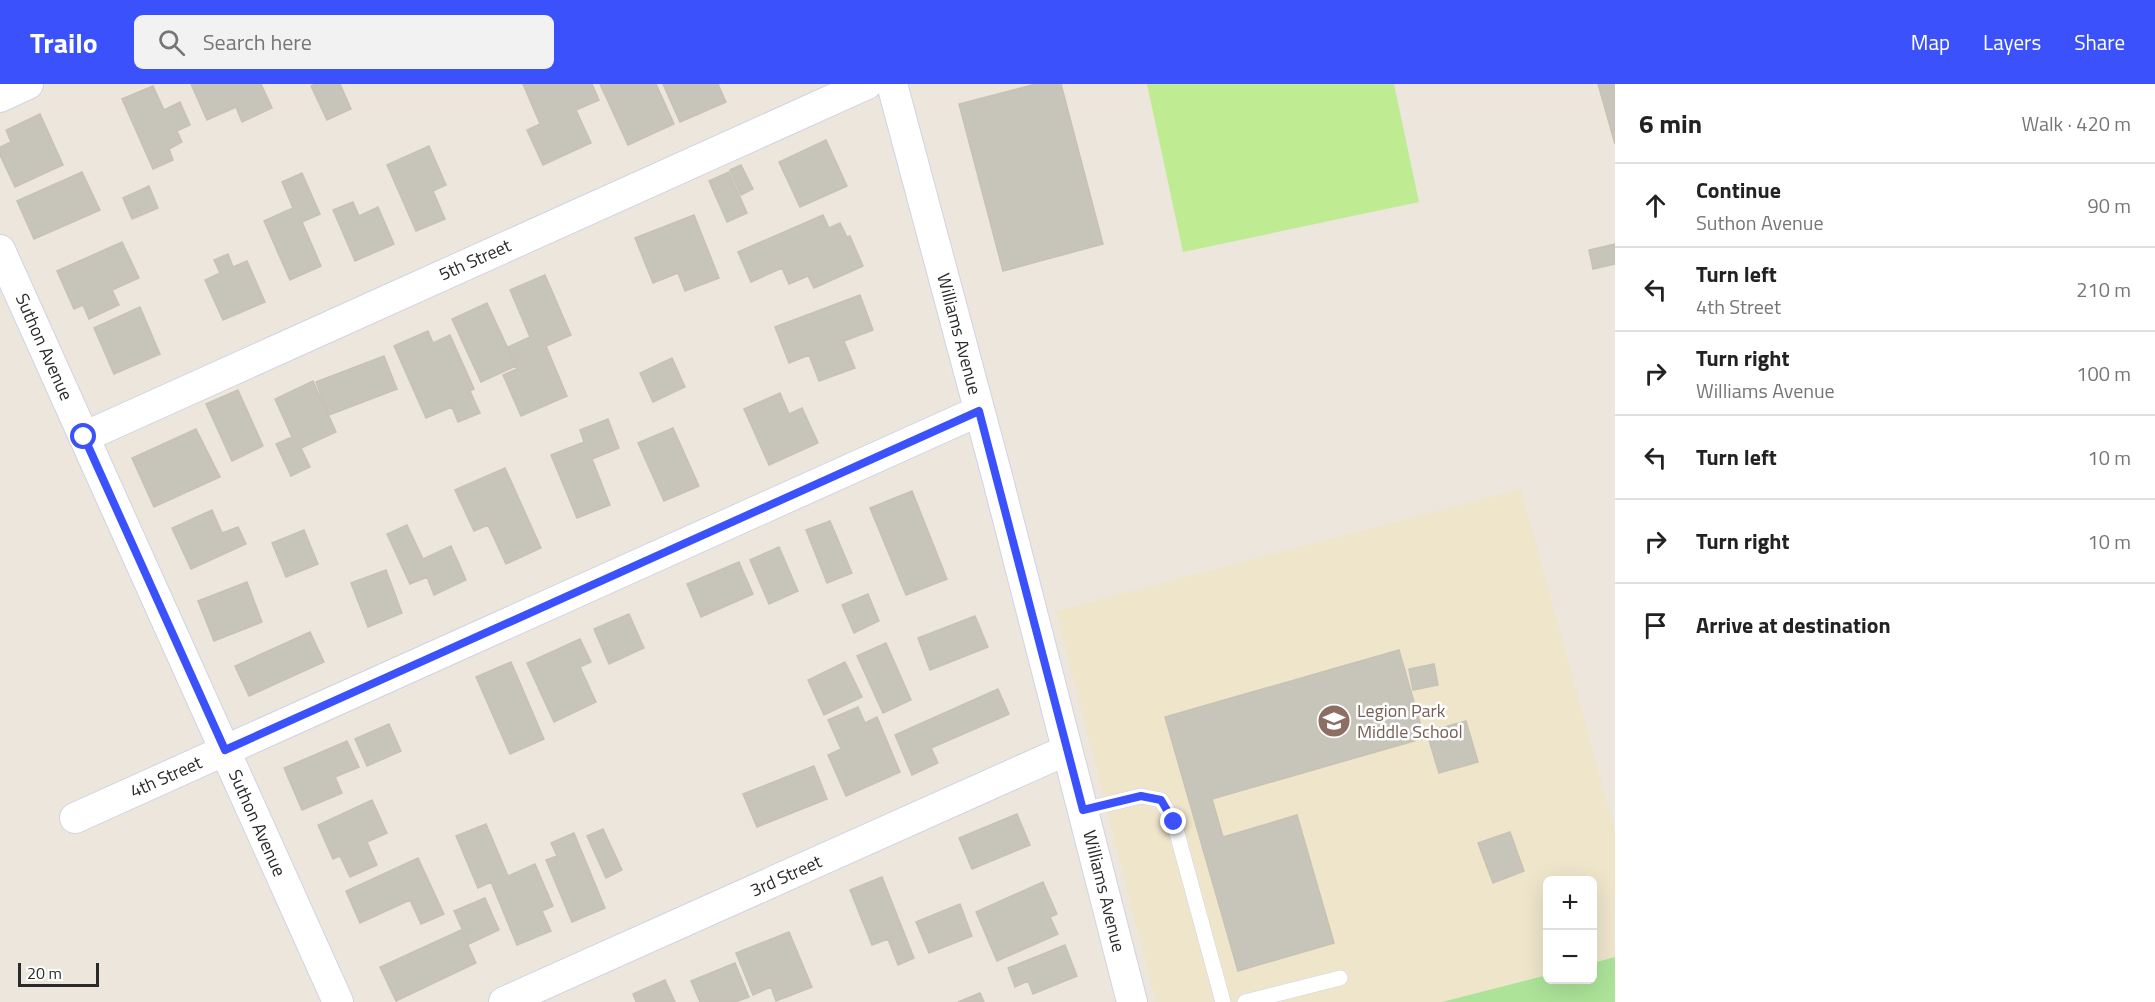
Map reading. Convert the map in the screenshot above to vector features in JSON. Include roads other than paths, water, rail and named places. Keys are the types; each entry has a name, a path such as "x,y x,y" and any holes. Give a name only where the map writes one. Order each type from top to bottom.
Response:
{"street":[{"path":"0,96 28,84"},
{"name":"5th Street","path":"84,437 867,84"},
{"name":"Williams Avenue","path":"892,84 1132,1002"},
{"name":"Suthon Avenue","path":"0,250 339,1002"},
{"name":"4th Street","path":"75,818 979,411"},
{"name":"3rd Street","path":"504,1002 1067,750"}],"lane":[{"path":"1083,810 1141,796 1161,800 1174,822 1223,1002"},
{"path":"1245,1002 1340,978"}],"place":[{"name":"Legion Park Middle School","path":"1334,721"}]}
